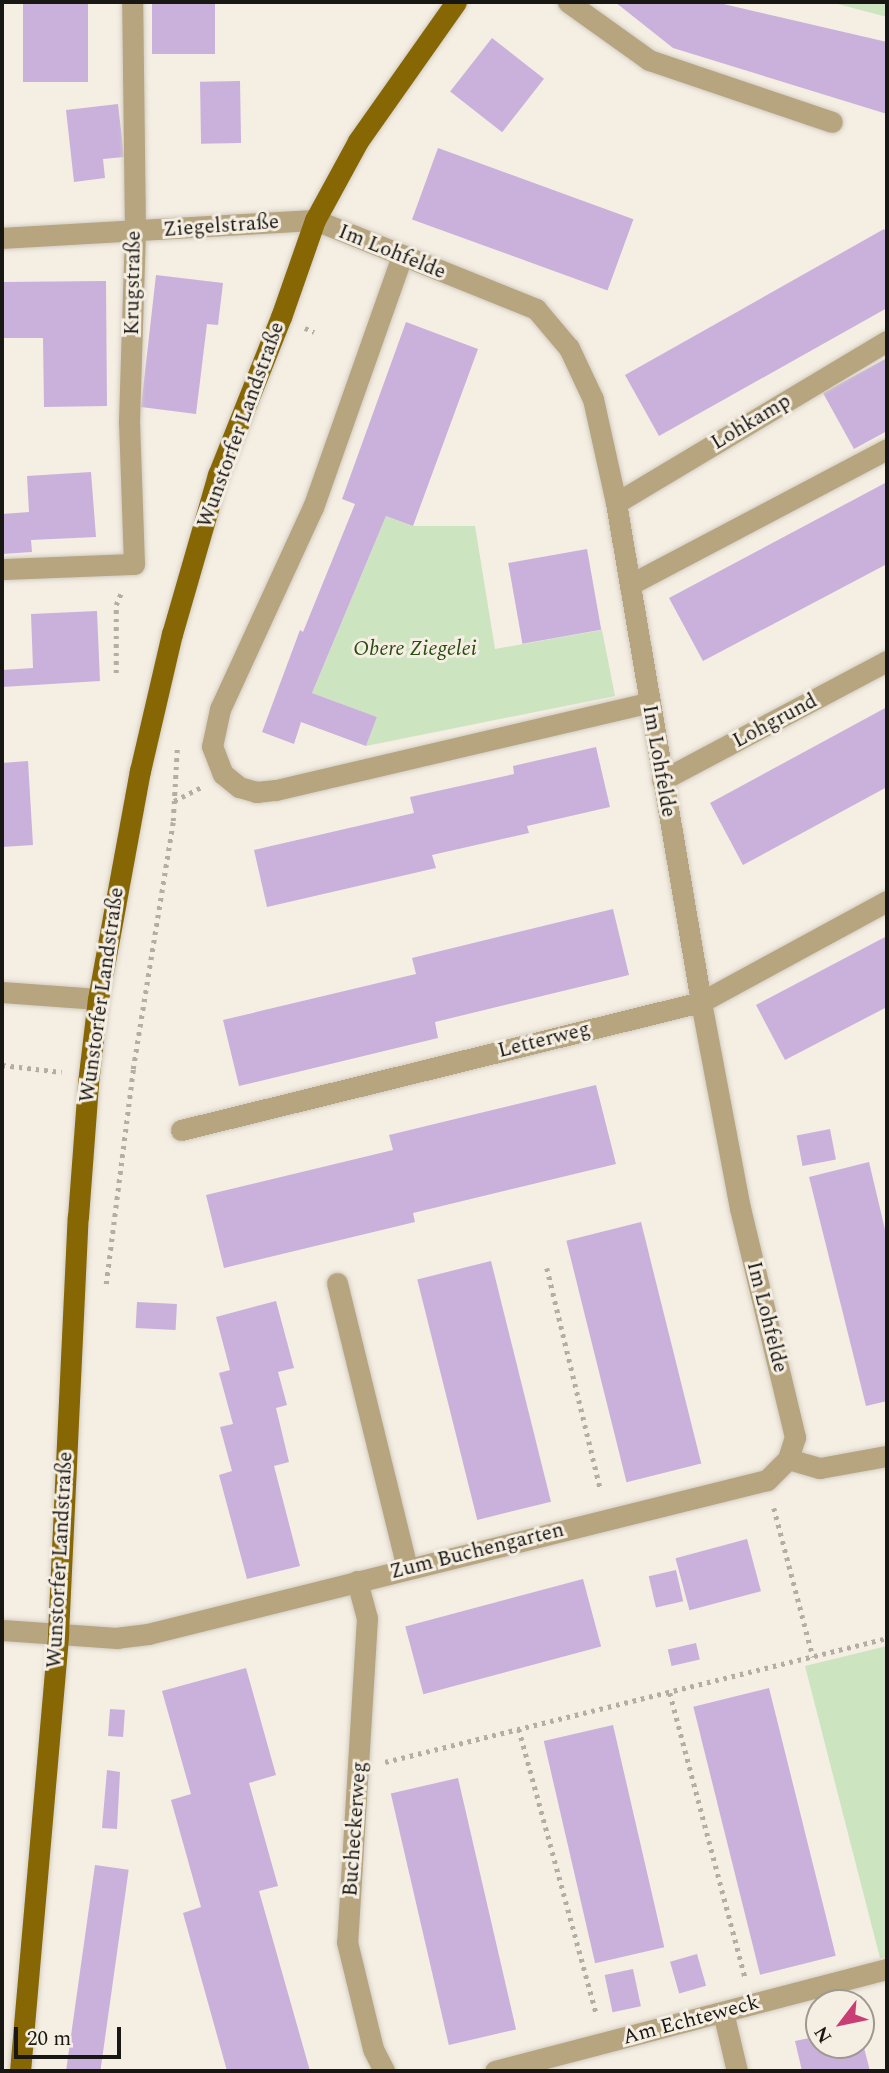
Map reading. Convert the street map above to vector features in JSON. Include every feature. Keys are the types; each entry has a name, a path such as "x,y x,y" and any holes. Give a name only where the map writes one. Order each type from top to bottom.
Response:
{"main road":[{"name":"Wunstorfer Landstraße","path":"20,2064 58,1634 78,1217 98,999 135,798 172,634 218,475 315,220 358,141 456,2"}],"street":[{"name":"Krugstraße","path":"132,2 135,232 129,421 134,564"},
{"path":"568,2 649,60 832,122"},
{"name":"Ziegelstraße","path":"2,238 315,220"},
{"name":"Im Lohfelde","path":"315,220 536,309 569,348 593,399 631,584 648,703 740,1208 795,1437 788,1459"},
{"path":"402,256 313,507 220,709 212,746 223,774 239,787 256,792 276,790 648,703"},
{"name":"Lohkamp","path":"615,503 887,341"},
{"path":"631,584 887,449"},
{"path":"2,569 134,564"},
{"name":"Lohgrund","path":"662,780 887,661"},
{"name":"Letterweg","path":"181,1130 701,1002 887,901"},
{"path":"2,992 98,999"},
{"path":"337,1283 407,1569"},
{"path":"767,1480 788,1459 820,1468 887,1456"},
{"name":"Zum Buchengarten","path":"2,1630 117,1638 148,1634 767,1480"},
{"name":"Bucheckerweg","path":"357,1581 367,1618 360,1767 347,1941 373,2049 384,2071"},
{"name":"Am Echteweck","path":"495,2071 887,1969"},
{"path":"723,2012 737,2071"}],"path":[{"path":"116,673 116,605 134,564"},
{"path":"105,1296 133,1069 173,821 177,740"},
{"path":"2,1065 62,1072"},
{"path":"547,1268 608,1518"},
{"path":"767,1480 813,1657"},
{"path":"360,1767 670,1693 887,1637"},
{"path":"670,1693 752,2004"},
{"path":"519,1729 604,2043"}],"green space":[{"path":"830,2 887,2 887,17"},
{"name":"Obere Ziegelei","path":"386,516 413,526 475,526 495,649 602,630 615,696 366,746 377,717 312,693"},
{"path":"887,1646 887,1957 880,1958 805,1666"}],"building":[{"path":"23,2 88,2 88,82 23,82"},
{"path":"152,2 215,2 215,54 152,54"},
{"path":"615,2 715,2 887,42 887,114 673,48"},
{"path":"492,38 544,79 502,132 450,92"},
{"path":"240,81 241,143 201,144 200,82"},
{"path":"118,104 124,157 103,159 105,178 74,182 66,110"},
{"path":"438,148 633,219 607,291 412,219"},
{"path":"884,229 887,234 887,308 659,436 625,375"},
{"path":"156,275 223,283 218,325 207,324 196,414 141,407"},
{"path":"106,281 107,406 44,407 43,338 2,338 2,282"},
{"path":"406,322 478,349 413,526 386,516 312,693 377,717 366,746 301,722 294,744 262,732 300,630 303,632 355,504 342,499"},
{"path":"887,358 887,431 854,449 823,393"},
{"path":"91,472 96,537 31,540 32,552 2,554 2,514 29,512 27,476"},
{"path":"887,482 887,564 703,661 669,598"},
{"path":"587,549 601,630 522,644 508,563"},
{"path":"97,611 100,681 2,687 2,670 33,668 31,614"},
{"path":"887,707 887,787 743,865 710,803"},
{"path":"596,747 610,807 527,826 529,833 432,855 436,868 267,907 254,850 414,813 410,797 514,774 513,766"},
{"path":"28,761 33,845 2,847 2,763"},
{"path":"613,909 629,975 435,1022 438,1038 239,1086 223,1020 416,974 412,958"},
{"path":"887,936 887,1007 785,1060 756,1005"},
{"path":"596,1085 616,1164 413,1213 415,1222 224,1268 206,1195 393,1150 389,1135"},
{"path":"830,1129 836,1159 803,1166 797,1135"},
{"path":"869,1162 887,1238 887,1401 866,1406 809,1177"},
{"path":"641,1222 701,1464 627,1482 566,1241"},
{"path":"491,1261 551,1502 477,1520 417,1279"},
{"path":"276,1301 294,1368 278,1372 287,1405 276,1408 289,1462 274,1466 300,1566 247,1579 219,1475 232,1471 220,1427 233,1424 219,1373 230,1370 216,1317"},
{"path":"137,1302 177,1304 176,1330 136,1328"},
{"path":"747,1539 761,1591 689,1610 676,1558"},
{"path":"676,1570 683,1601 656,1607 649,1576"},
{"path":"583,1579 601,1647 423,1694 405,1627"},
{"path":"696,1643 700,1660 672,1666 668,1650"},
{"path":"246,1668 276,1775 249,1783 278,1886 259,1891 310,2071 227,2071 183,1913 201,1907 171,1800 191,1794 162,1691"},
{"path":"769,1688 836,1956 760,1975 693,1707"},
{"path":"110,1709 125,1710 123,1737 108,1736"},
{"path":"613,1725 664,1947 595,1963 544,1741"},
{"path":"107,1770 120,1772 117,1829 102,1828"},
{"path":"458,1778 516,2029 449,2045 391,1794"},
{"path":"95,1865 129,1870 100,2071 66,2069"},
{"path":"697,1954 706,1986 679,1993 670,1962"},
{"path":"633,1969 641,2006 613,2012 605,1975"},
{"path":"805,2039 805,2059 867,2059 870,2071 802,2071 795,2041"}]}
